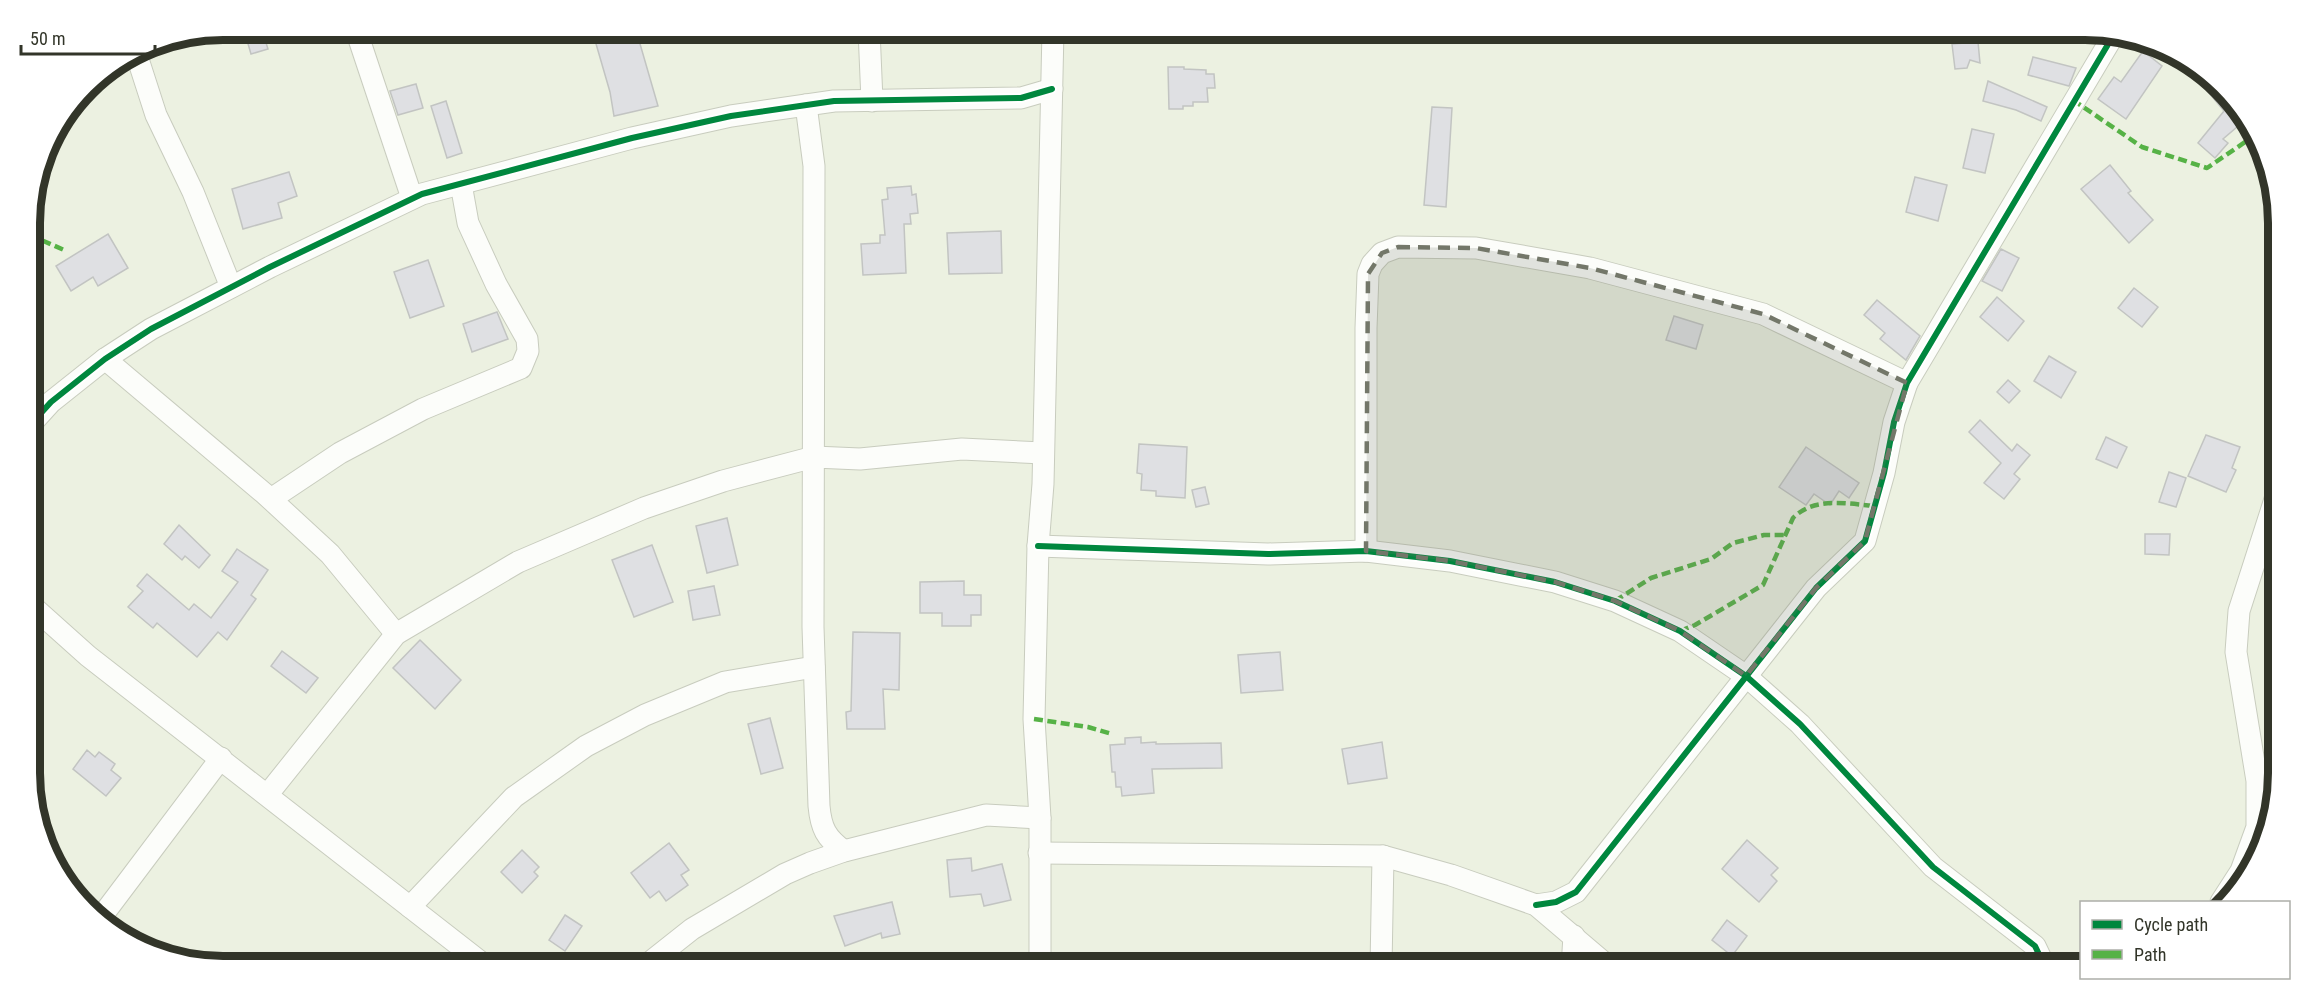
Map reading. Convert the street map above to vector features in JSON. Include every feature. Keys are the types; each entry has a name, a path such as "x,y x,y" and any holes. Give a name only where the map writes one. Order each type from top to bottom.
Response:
{"street":[{"path":"360,41 411,198"},
{"path":"869,41 872,101"},
{"path":"1040,956 1040,818 1034,720 1053,41"},
{"path":"1536,905 1556,902 1576,892 1816,588 1864,541 1884,473 1894,422 1907,383 2109,42"},
{"path":"139,62 156,115 193,192 231,287"},
{"path":"41,413 51,402 105,359 151,329 411,198 632,138 731,116 806,105 872,101 1021,98 1052,89"},
{"path":"806,105 814,166 814,667 821,827 828,838 844,851"},
{"path":"271,499 340,453 423,409 521,368 528,351 526,339 496,284 468,223 461,184"},
{"path":"1365,551 1368,274 1372,264 1382,253 1398,247 1476,248 1590,268 1764,314 1907,383"},
{"path":"105,359 271,499 330,554 396,634"},
{"path":"268,794 396,634 518,562 644,508 723,481 813,457 860,459 962,449 1043,453"},
{"path":"2245,862 2257,827 2257,781 2236,652 2239,611 2268,523"},
{"path":"1038,546 1268,554 1365,551 1473,566 1555,582 1614,601 1680,631 1746,676 1800,724 1934,867 2034,946 2039,956"},
{"path":"40,613 88,656 268,794 473,956"},
{"path":"410,907 514,797 586,746 645,715 725,682 814,667"},
{"path":"105,912 221,758"},
{"path":"658,956 692,929 785,874 844,851 986,815 1040,818"},
{"path":"1039,853 1383,856 1451,875 1536,905 1596,956"},
{"path":"1381,956 1383,856"},
{"path":"1573,956 1574,936"}],"highlighted area":[{"path":"1398,247 1476,248 1590,268 1763,314 1907,383 1865,541 1816,588 1746,676 1680,631 1615,601 1555,582 1450,561 1366,551 1368,274 1382,253"}],"building":[{"path":"247,41 265,41 268,49 251,54"},
{"path":"595,41 639,41 658,106 614,116 610,92"},
{"path":"1978,42 1980,63 1970,60 1967,68 1955,69 1952,44"},
{"path":"2143,51 2162,66 2126,119 2098,99 2114,77 2121,82"},
{"path":"2033,57 2076,68 2069,86 2028,75"},
{"path":"1168,67 1206,70 1206,74 1214,74 1215,88 1207,88 1208,102 1193,102 1193,106 1183,106 1183,109 1169,109"},
{"path":"1988,81 2047,107 2041,121 2016,110 1983,101"},
{"path":"416,84 423,108 398,115 390,91"},
{"path":"2205,88 2214,94 2239,125 2223,139 2228,143 2215,158 2198,143 2224,111"},
{"path":"446,101 462,153 447,158 431,106"},
{"path":"1432,107 1452,108 1446,207 1424,205"},
{"path":"1972,129 1994,134 1985,173 1963,168"},
{"path":"2110,165 2131,191 2128,193 2153,220 2129,243 2081,189"},
{"path":"289,172 297,196 278,203 282,218 243,229 232,189"},
{"path":"1915,177 1947,185 1938,221 1906,212"},
{"path":"911,186 912,195 916,194 918,213 910,214 911,224 904,224 906,273 863,275 861,244 880,243 880,235 885,235 882,200 888,199 887,188"},
{"path":"1001,231 1002,273 949,274 947,233"},
{"path":"108,234 128,268 98,286 93,277 71,291 56,266"},
{"path":"2001,249 2019,258 2002,291 1982,281"},
{"path":"428,260 444,306 410,318 394,272"},
{"path":"2134,288 2158,307 2142,327 2118,308"},
{"path":"1997,297 2024,321 2008,341 1980,317"},
{"path":"1877,300 1920,336 1906,360 1880,339 1885,333 1864,315"},
{"path":"497,312 508,339 472,352 463,324"},
{"path":"1674,316 1703,325 1696,349 1666,340"},
{"path":"2049,356 2076,372 2061,398 2034,381"},
{"path":"2008,380 2020,391 2009,403 1997,392"},
{"path":"1980,420 2012,451 2017,444 2030,455 2014,474 2020,479 2004,499 1984,483 2001,463 1969,432"},
{"path":"2206,435 2240,447 2232,468 2236,470 2226,492 2188,476"},
{"path":"2106,437 2127,447 2117,468 2096,459"},
{"path":"1139,444 1187,447 1185,498 1156,496 1156,491 1141,490 1142,474 1137,473"},
{"path":"1806,447 1859,483 1849,498 1839,491 1830,505 1814,494 1806,505 1779,487"},
{"path":"2169,472 2186,478 2176,507 2159,502"},
{"path":"1205,487 1209,504 1196,507 1192,490"},
{"path":"727,518 738,565 707,573 696,526"},
{"path":"179,525 210,555 199,568 185,556 182,560 164,544"},
{"path":"2145,534 2170,534 2169,555 2145,554"},
{"path":"652,545 673,602 634,617 612,560"},
{"path":"237,549 268,570 251,595 256,599 227,640 218,632 197,657 157,623 153,628 128,607 143,591 137,586 147,574 189,610 194,604 211,618 238,582 222,571"},
{"path":"964,581 964,595 981,595 981,615 971,615 971,626 942,626 942,613 920,613 920,582"},
{"path":"714,586 720,615 693,620 688,591"},
{"path":"853,632 900,633 899,690 883,689 885,729 847,729 846,712 851,711"},
{"path":"420,640 461,680 435,709 393,668"},
{"path":"282,651 318,678 306,693 271,666"},
{"path":"1280,652 1283,690 1241,693 1238,655"},
{"path":"770,718 783,768 761,774 748,724"},
{"path":"1141,737 1141,743 1221,743 1222,768 1152,769 1154,793 1122,796 1121,787 1116,787 1115,772 1112,772 1110,745 1125,744 1125,738"},
{"path":"1382,742 1387,778 1348,784 1342,749"},
{"path":"87,750 95,757 99,752 115,764 111,770 121,778 106,796 73,769"},
{"path":"1747,840 1778,868 1771,875 1777,881 1759,902 1722,869"},
{"path":"669,843 689,870 681,875 688,885 666,901 659,891 650,898 631,873"},
{"path":"522,850 539,867 534,872 538,876 522,893 501,872"},
{"path":"971,858 972,871 1002,864 1011,900 984,906 981,894 950,897 947,860"},
{"path":"892,902 900,934 882,938 881,933 845,946 834,916"},
{"path":"565,915 582,926 565,951 549,940"},
{"path":"1727,920 1747,936 1732,956 1712,940"}],"marked path":[{"path":"2073,100 2142,147 2207,168 2247,141"},
{"path":"41,240 64,250"},
{"path":"1680,631 1695,625 1763,585 1793,518 1802,511 1821,504 1832,503 1876,506"},
{"path":"1615,601 1651,578 1711,559 1733,543 1764,535 1785,535"},
{"path":"1034,719 1088,727 1112,734"}],"cycle path":[{"path":"1536,905 1556,902 1576,892 1816,588 1865,541 1884,473 1894,422 1907,383 2109,42"},
{"path":"41,413 51,402 105,359 151,329 270,267 422,194 632,138 731,116 834,101 1021,98 1052,89"},
{"path":"1038,546 1268,554 1366,551 1450,561 1555,582 1615,601 1680,631 1746,676 1800,724 1933,867 2035,946 2040,956"}]}
